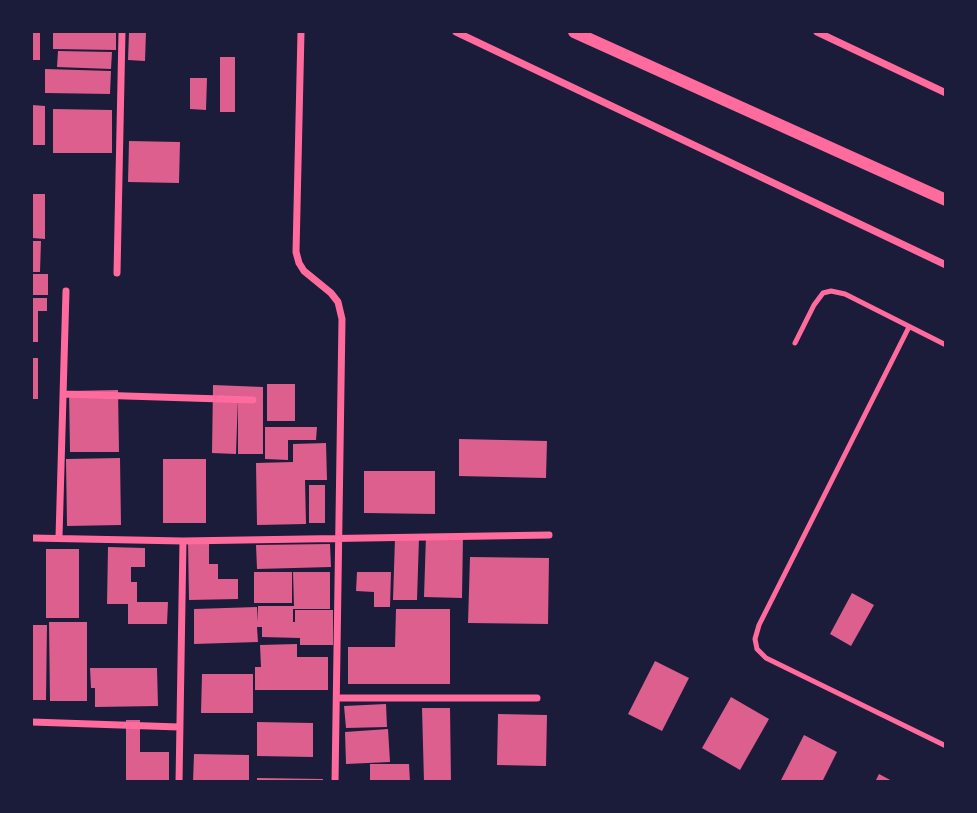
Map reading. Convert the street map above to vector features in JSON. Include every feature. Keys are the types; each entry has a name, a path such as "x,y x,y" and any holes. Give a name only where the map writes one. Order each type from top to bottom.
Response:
{"street":[{"path":"117,273 122,32"},
{"path":"300,32 296,252 304,271 338,302 342,319 335,782"},
{"path":"456,32 946,265"},
{"path":"574,32 946,200"},
{"path":"822,32 946,93"},
{"path":"58,537 66,291"},
{"path":"63,394 253,400"},
{"path":"32,538 183,541 549,535"},
{"path":"178,782 183,541"},
{"path":"337,698 537,698"},
{"path":"32,722 179,727"}],"lane":[{"path":"795,343 814,306 823,293 831,290 845,294 946,345"},
{"path":"909,327 759,625 755,639 757,649 766,658 946,746"}],"building":[{"path":"32,32 40,32 40,60 32,60"},
{"path":"53,32 116,32 116,50 53,49"},
{"path":"129,32 146,32 145,61 128,60"},
{"path":"58,51 112,52 111,69 57,67"},
{"path":"220,57 235,57 235,112 220,112"},
{"path":"45,69 111,71 110,94 45,93"},
{"path":"190,78 207,78 206,110 190,109"},
{"path":"32,105 45,106 45,145 32,145"},
{"path":"53,109 112,110 112,153 53,153"},
{"path":"129,141 180,142 179,183 128,182"},
{"path":"32,194 45,194 45,239 32,238"},
{"path":"32,241 41,241 40,272 32,272"},
{"path":"32,274 48,274 48,295 32,295"},
{"path":"32,298 47,298 47,311 38,311 38,342 32,342"},
{"path":"32,358 38,358 38,399 32,399"},
{"path":"267,384 295,384 295,421 267,421"},
{"path":"213,385 263,387 263,454 238,454 238,398 236,454 212,453"},
{"path":"118,390 119,452 70,452 69,391"},
{"path":"265,427 317,427 316,440 288,440 288,460 265,459"},
{"path":"459,439 547,441 546,478 459,476"},
{"path":"326,443 327,480 305,480 306,524 257,525 256,463 293,462 293,444"},
{"path":"120,458 121,525 67,526 66,459"},
{"path":"163,459 206,459 206,523 163,523"},
{"path":"364,471 435,471 435,514 364,513"},
{"path":"309,485 325,485 325,523 309,523"},
{"path":"426,535 463,535 462,598 424,597"},
{"path":"395,538 419,538 417,600 393,600"},
{"path":"188,541 209,541 209,564 218,564 218,579 238,579 238,599 189,600"},
{"path":"330,544 331,567 257,569 256,545"},
{"path":"108,547 145,548 145,567 131,567 131,582 137,582 137,602 168,602 167,624 128,624 128,604 107,604"},
{"path":"46,549 79,549 79,618 46,618"},
{"path":"470,557 549,558 548,624 468,623"},
{"path":"254,572 292,572 292,603 254,603"},
{"path":"293,572 330,572 330,609 293,609 293,622 295,610 333,610 333,645 300,645 300,638 262,637 262,627 257,627 258,642 194,644 194,609 257,607 258,622 258,606 294,606"},
{"path":"357,572 391,572 390,607 374,607 374,592 356,591"},
{"path":"852,593 874,605 851,646 830,634"},
{"path":"396,609 450,609 450,684 348,684 348,647 395,647"},
{"path":"49,622 87,622 87,701 50,701"},
{"path":"32,625 47,625 46,700 32,700"},
{"path":"297,644 297,657 328,657 328,690 255,690 255,667 261,667 260,645"},
{"path":"655,661 689,678 662,731 628,714"},
{"path":"90,668 157,668 158,706 95,707 95,688 91,688"},
{"path":"202,674 253,674 253,713 201,713"},
{"path":"731,697 769,719 740,770 702,748"},
{"path":"386,704 387,727 346,728 344,706"},
{"path":"422,708 450,708 451,782 424,782"},
{"path":"498,714 547,715 546,766 497,765"},
{"path":"126,720 140,720 140,752 169,752 169,782 126,782"},
{"path":"257,722 313,723 313,757 257,756"},
{"path":"388,729 390,762 346,764 345,732"},
{"path":"804,735 837,752 822,782 780,782"},
{"path":"194,754 249,755 249,782 193,782"},
{"path":"370,764 409,764 410,782 370,782"},
{"path":"879,774 894,782 875,782"},
{"path":"257,778 323,779 323,782 257,782"}]}
